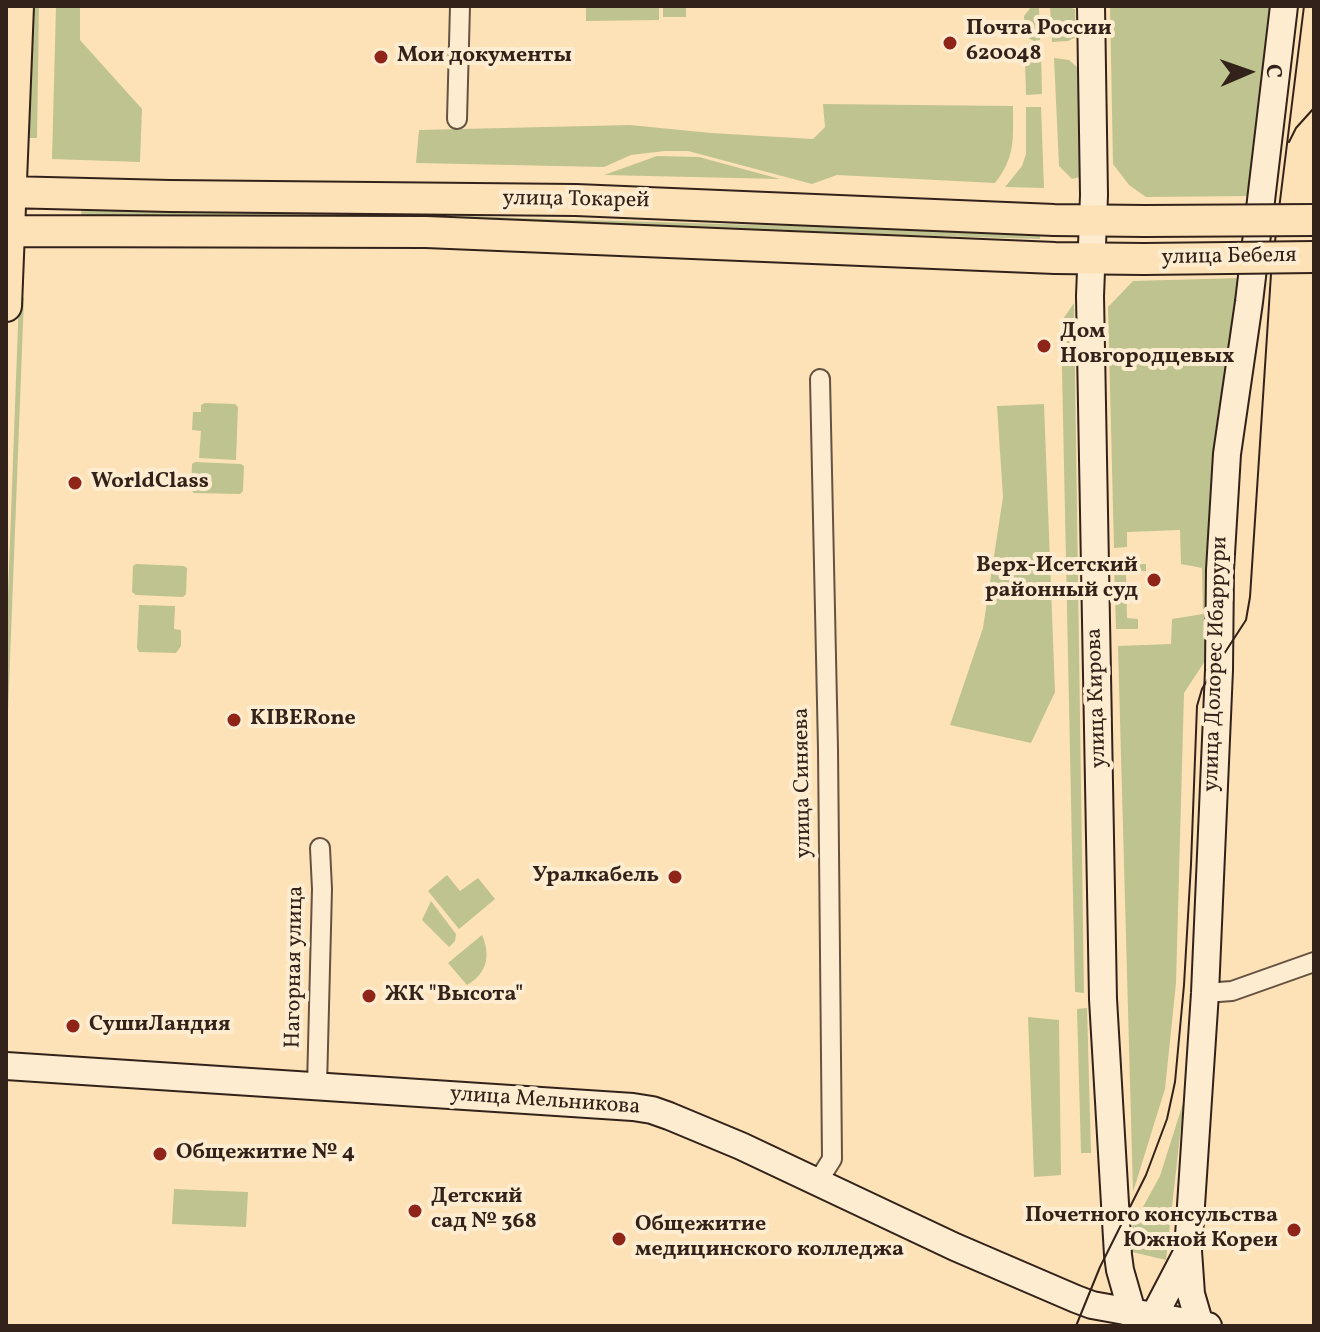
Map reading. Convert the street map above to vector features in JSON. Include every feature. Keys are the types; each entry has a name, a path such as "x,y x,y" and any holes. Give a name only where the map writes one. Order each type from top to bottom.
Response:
{"main road":[{"path":"6,306 18,6"},
{"name":"улица Кирова","path":"1091,6 1094,221 1090,296 1103,999 1135,1306"},
{"name":"улица Долорес Ибаррури","path":"1092,1305 1110,1298 1115,1289 1135,1306 1183,1260 1205,993 1227,454 1249,302 1284,6"},
{"name":"улица Токарей","path":"9,192 576,200 1145,221"},
{"name":"улица Бебеля","path":"1145,221 1314,220"},
{"name":"улица Токарей","path":"8,231 426,232 1144,259"},
{"name":"улица Бебеля","path":"1144,259 1314,257"},
{"name":"улица Мельникова","path":"6,1066 652,1110 741,1146 955,1247 1092,1305 1135,1306 1204,1325"},
{"path":"1135,1306 1140,1282 1164,1283 1183,1260"},
{"path":"1183,1260 1191,1294 1204,1325"}],"street":[{"path":"457,119 460,6"},
{"name":"улица Синяева","path":"817,1183 832,1159 828,733 820,379"},
{"name":"Нагорная улица","path":"317,1086 322,889 320,848"},
{"path":"1205,993 1232,991 1314,962"}],"green space":[{"path":"30,6 39,6 37,138 27,138"},
{"path":"56,6 80,6 80,40 142,109 140,162 52,159"},
{"path":"586,6 659,6 659,20 586,21"},
{"path":"663,6 686,6 686,17 663,17"},
{"path":"1039,6 1040,40 1034,41 1026,37 1024,16 1031,7"},
{"path":"1050,6 1075,9 1076,37 1052,42"},
{"path":"1110,6 1273,6 1251,196 1146,197 1129,185 1113,164"},
{"path":"1032,53 1041,53 1042,94 1026,95 1025,59"},
{"path":"1054,58 1069,60 1078,68 1080,177 1072,179 1059,166"},
{"path":"823,104 1013,106 1010,155 995,183 837,175 812,184 688,151 631,155 604,167 416,163 419,130 630,125 813,139 825,127"},
{"path":"1026,107 1041,107 1044,188 1005,187 1022,166 1026,154"},
{"path":"657,156 699,157 780,179 604,175"},
{"path":"81,210 343,210 760,225 1040,229 1040,239 82,219"},
{"path":"1240,278 1209,655 1184,693 1176,983 1165,1089 1133,1192 1118,646 1171,644 1172,619 1203,614 1202,568 1181,564 1180,530 1127,532 1127,547 1114,548 1108,307 1133,281"},
{"path":"19,298 24,298 6,764 6,649"},
{"path":"1074,303 1084,993 1075,992 1061,322"},
{"path":"235,404 238,407 236,460 199,458 201,431 192,430 193,412 201,412 201,405"},
{"path":"1044,404 1055,692 1031,743 950,725 983,628 1003,497 997,406"},
{"path":"192,464 241,464 244,466 243,491 240,494 194,493 191,490"},
{"path":"1146,564 1146,571 1126,572 1127,618 1138,619 1138,629 1116,629 1114,565"},
{"path":"133,566 184,566 187,568 186,594 183,597 136,595 132,592"},
{"path":"139,605 175,606 174,629 181,630 181,646 176,653 139,652"},
{"path":"447,875 460,891 478,878 495,899 459,929 428,891"},
{"path":"431,901 456,934 455,941 449,947 422,920"},
{"path":"482,935 486,950 483,970 467,985 448,963"},
{"path":"1087,1008 1091,1153 1081,1153 1077,1009"},
{"path":"1028,1017 1059,1020 1061,1175 1034,1177"},
{"path":"1184,1100 1166,1260 1132,1252 1132,1227 1160,1176"},
{"path":"174,1189 248,1192 246,1227 172,1224"}],"tram line":[{"path":"1076,1326 1100,1267 1146,1175 1167,1119 1175,1082 1184,985 1197,706 1202,689 1246,620 1250,597 1271,274 1304,6"},
{"path":"1289,142 1296,128 1314,108"}],"place":[{"name":"Почта России 620048","path":"950,43"},
{"name":"Мои документы","path":"381,57"},
{"name":"Дом Новгородцевых","path":"1044,346"},
{"name":"WorldClass","path":"75,483"},
{"name":"Верх-Исетский районный суд","path":"1154,580"},
{"name":"KIBERone","path":"234,720"},
{"name":"Уралкабель","path":"675,877"},
{"name":"ЖК \"Высота\"","path":"369,996"},
{"name":"СушиЛандия","path":"73,1026"},
{"name":"Общежитие № 4","path":"160,1154"},
{"name":"Детский сад № 368","path":"415,1211"},
{"name":"Почетного консульства Южной Кореи","path":"1294,1230"},
{"name":"Общежитие медицинского колледжа","path":"619,1239"}]}
